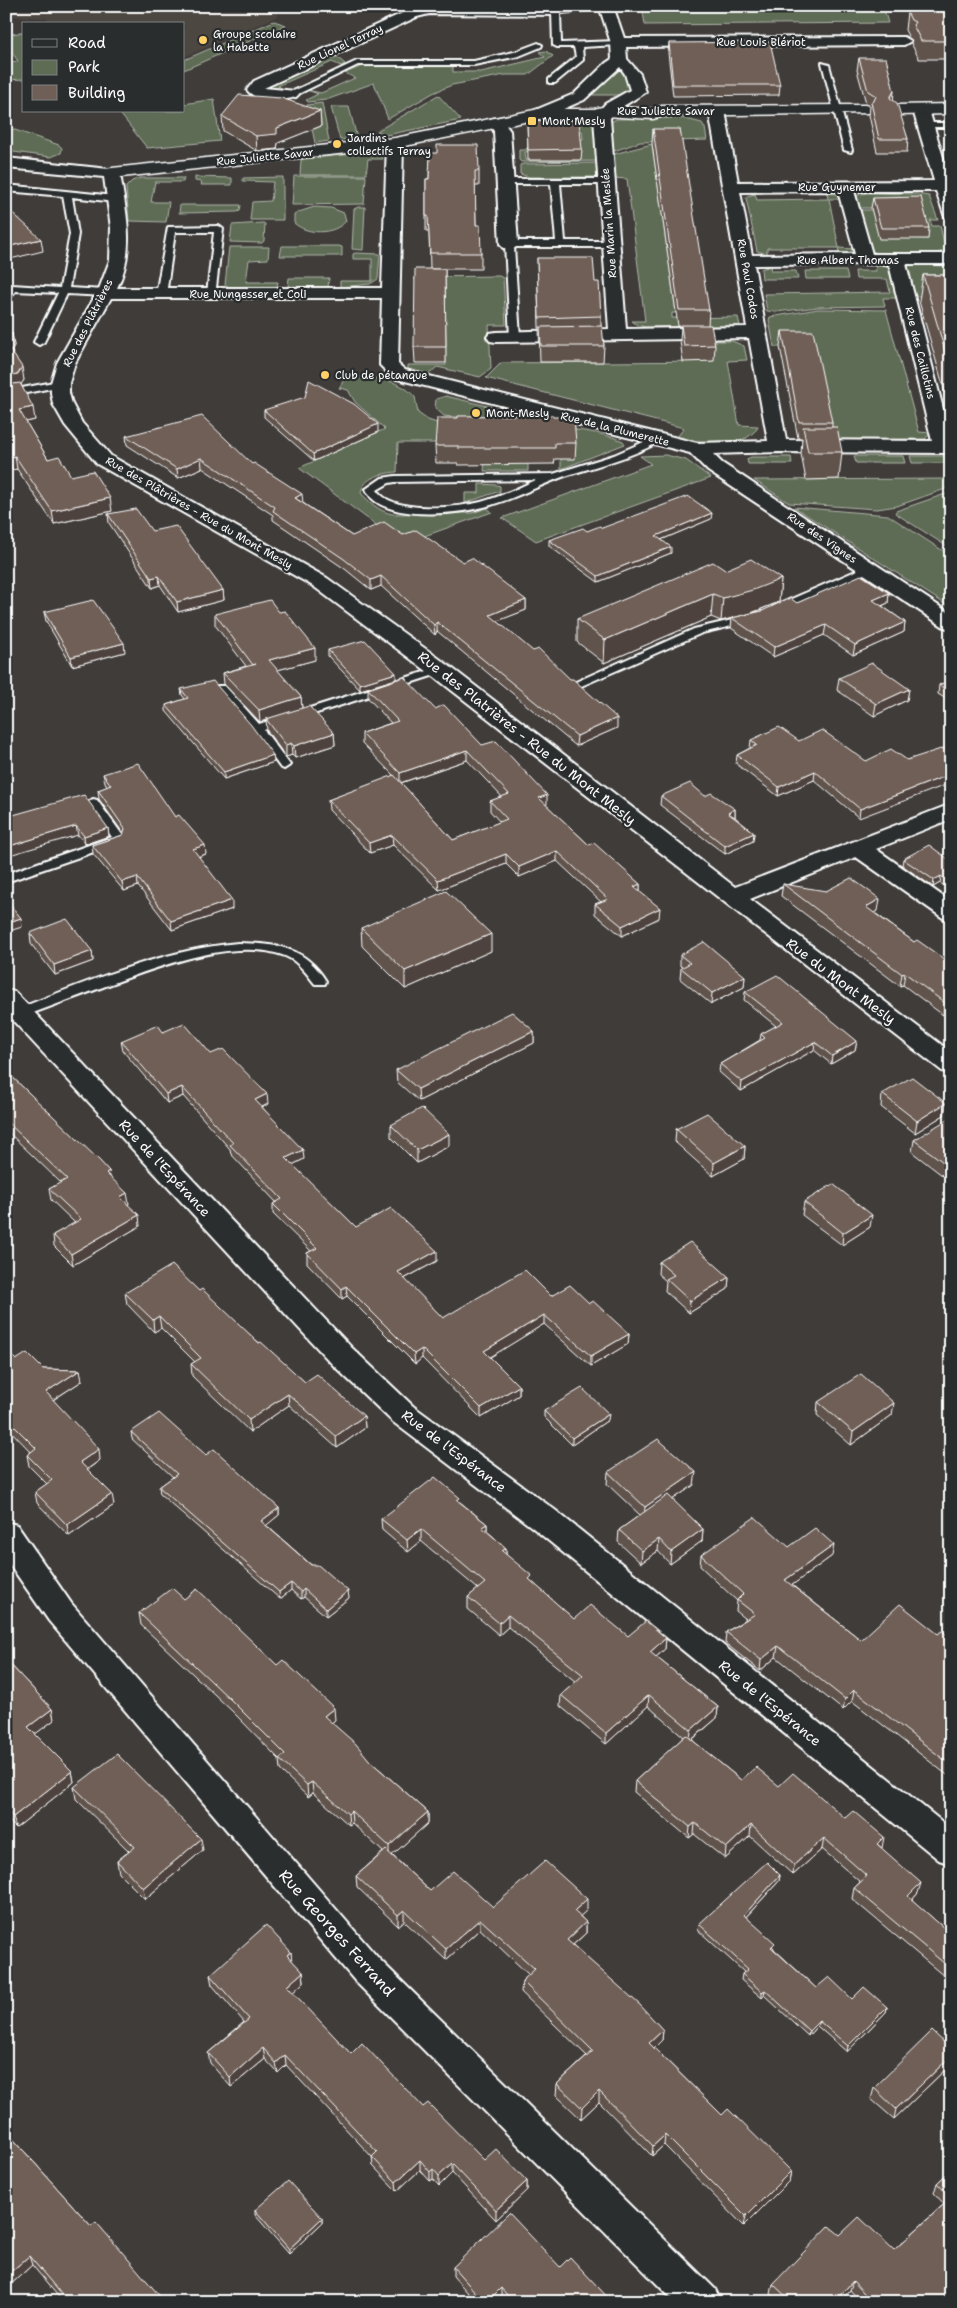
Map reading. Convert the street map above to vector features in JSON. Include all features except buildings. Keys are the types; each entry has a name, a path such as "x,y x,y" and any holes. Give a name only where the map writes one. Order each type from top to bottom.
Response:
{"street":[{"path":"606,7 618,43 620,61"},
{"name":"Rue Lionel Terray","path":"291,94 276,96 262,94 255,90 259,84 412,14 429,10 556,11"},
{"name":"Rue Louis Blériot","path":"618,43 904,41"},
{"path":"539,114 579,97 611,66 620,61"},
{"path":"579,97 606,111 636,94 637,88 628,65 620,61"},
{"path":"579,97 628,99 662,111"},
{"path":"898,110 923,118 951,109"},
{"name":"Rue Juliette Savar","path":"112,173 396,143 539,114 594,114 606,111 648,114 662,111 864,110"},
{"name":"Rue Marin la Meslée","path":"606,111 602,118 605,181 618,336"},
{"name":"Rue Paul Codos","path":"717,111 778,446"},
{"path":"923,118 947,199"},
{"path":"496,123 502,131 509,244"},
{"name":"Rue de la Plumerette","path":"396,143 389,365 399,374 655,440 697,449 778,446 947,447"},
{"path":"6,163 112,173"},
{"name":"Rue des Plâtrières","path":"59,384 71,353 105,293 119,260 119,232 112,173"},
{"name":"Rue Guynemer","path":"731,187 845,187 947,199"},
{"path":"845,187 865,259"},
{"name":"Rue Albert Thomas","path":"744,260 951,259"},
{"name":"Rue des Caillotins","path":"896,260 947,447"},
{"name":"Rue Nungesser et Coli","path":"105,293 161,295 391,293"},
{"path":"496,338 758,332"},
{"name":"Rue des Plâtrières - Rue du Mont Mesly","path":"59,384 65,410 81,436 104,460 320,582"},
{"name":"Rue des Vignes","path":"697,449 715,467 951,623"},
{"name":"Rue des Platrières - Rue du Mont Mesly","path":"320,582 440,670 732,897"},
{"path":"732,897 951,811"},
{"path":"859,848 951,913"},
{"name":"Rue du Mont Mesly","path":"732,897 951,1065"},
{"name":"Rue de l'Espérance","path":"13,1006 342,1356 403,1414 544,1519 951,1849"},
{"name":"Rue Georges Ferrand","path":"6,1534 60,1612 367,1970 702,2302"}],"lane":[{"path":"606,7 556,11 557,45 618,43"},
{"path":"552,81 580,58 578,44"},
{"path":"291,94 357,63 474,63 516,54 538,45"},
{"path":"825,65 848,150"},
{"path":"923,118 951,125"},
{"path":"505,181 605,181"},
{"path":"555,181 562,245"},
{"path":"6,188 115,199"},
{"path":"39,342 64,290 74,234 67,194"},
{"path":"161,295 171,229 219,229 212,294"},
{"path":"515,337 509,244 610,244"},
{"path":"6,298 9,288 105,293"},
{"path":"6,394 59,384"},
{"path":"552,477 395,479 386,480 371,488 372,494 384,504 398,508 466,508 482,504 552,477 638,450 655,440"},
{"path":"575,685 698,631 760,615 867,568"},
{"path":"257,728 440,670"},
{"path":"221,688 257,728 284,765"},
{"path":"6,878 119,839 93,803"},
{"path":"13,1006 173,957 212,948 247,947 284,951 303,961 320,981"}],"shaded area":[{"name":"Groupe scolaire la Habette","path":"6,6 279,6 278,16 185,57 185,22 49,22 46,18 6,16"}],"green space":[{"path":"642,6 883,6 888,23 645,25"},
{"path":"274,21 286,25 185,70 185,60"},
{"path":"22,32 22,79 6,80 6,63 18,61 6,44 6,35"},
{"path":"546,51 553,56 528,75 505,75 452,85 433,93 388,119 374,83 326,100 308,102 306,100 318,94 307,90 321,93 355,78 345,73 362,66 453,66 453,72 481,72 545,57 539,52"},
{"path":"330,56 337,57 345,64 341,66 332,62 278,86 287,91 265,90 263,87 270,86 329,59"},
{"path":"622,65 629,88 628,92 620,95 593,95 589,93"},
{"path":"438,95 461,120 386,135 377,131"},
{"path":"214,99 220,141 147,148 119,112 185,112 185,104"},
{"path":"322,103 329,141 315,143 307,105"},
{"path":"331,107 349,107 357,138 340,140"},
{"path":"590,118 595,121 599,161 521,162 519,160 519,150 525,150 529,146 532,151 525,152 526,160 581,160 576,139 583,139 582,131 567,131 566,119"},
{"path":"682,118 702,123 707,140 640,142 611,152 608,124 616,119"},
{"path":"6,127 59,145 62,148 61,153 51,157 6,151"},
{"path":"652,144 676,313 672,313 672,318 738,317 740,326 645,327 637,325 632,321 645,321 627,179 612,178 610,155"},
{"path":"377,152 383,159 368,159 366,175 300,175 301,160 304,159"},
{"path":"599,163 600,177 529,177 520,174 520,165 523,164"},
{"path":"294,176 366,176 364,204 292,205"},
{"path":"195,177 232,178 232,185 201,185 202,182 195,181"},
{"path":"283,177 283,220 250,220 252,202 271,201 273,182 243,181 243,178"},
{"path":"140,178 184,178 183,182 155,182 151,202 169,202 166,222 129,221 126,187 132,181"},
{"path":"827,193 836,194 841,199 829,199 839,248 853,249 851,252 840,255 838,248 767,248 767,254 757,251 747,196 755,194 757,200 828,199"},
{"path":"867,193 929,196 938,220 930,220 932,226 940,226 946,250 931,254 909,255 872,251 860,210 872,210 879,237 928,239 919,208 859,208 857,195"},
{"path":"180,205 241,205 240,211 237,212 179,213"},
{"path":"314,207 331,208 344,213 346,221 335,229 320,232 306,230 294,223 294,215"},
{"path":"365,207 363,250 352,249 354,209"},
{"path":"265,224 264,241 262,243 230,242 232,225"},
{"path":"282,246 339,246 342,247 342,256 280,256"},
{"path":"229,247 269,247 268,259 249,260 246,282 278,282 277,287 233,288 225,285"},
{"path":"353,254 380,254 378,279 370,284 340,287 340,281 372,281 372,259 353,259"},
{"path":"875,265 888,267 896,298 883,298 885,306 818,307 776,312 767,311 764,294 890,292 887,279 856,279 855,271 876,271"},
{"path":"911,265 950,266 951,296 913,296 906,267"},
{"path":"770,266 771,271 796,271 798,279 762,279 761,269"},
{"path":"805,271 846,271 848,279 806,279"},
{"path":"499,276 503,278 506,325 489,325 491,369 480,377 437,367 428,375 408,369 408,365 446,365 445,282 417,282 414,279 420,277"},
{"path":"289,278 329,278 328,288 292,288 288,286"},
{"path":"818,309 886,310 919,432 931,433 925,439 829,440 811,347 774,347 769,320 770,317"},
{"path":"688,341 732,341 744,346 747,360 728,361 739,425 758,426 748,437 737,441 720,442 684,439 677,437 684,428 486,378 501,363 713,361"},
{"path":"347,375 375,378 401,386 415,397 418,413 428,420 446,426 436,443 398,443 397,472 374,477 366,483 361,493 368,500 379,509 392,514 472,513 487,508 492,512 416,539 391,536 299,468 385,429 355,402 348,390 339,388"},
{"path":"446,396 520,414 524,417 444,416 435,408 436,399"},
{"path":"569,429 610,436 623,441 625,444 561,469 561,459"},
{"path":"666,455 686,460 711,478 536,541 502,518 651,464 640,456"},
{"path":"854,456 903,456 905,463 856,463"},
{"path":"910,456 951,456 951,463 912,463"},
{"path":"751,457 791,457 792,464 748,464 747,459"},
{"path":"485,462 528,462 528,471 484,471"},
{"path":"951,479 951,487 897,506 877,509 789,503 754,480"},
{"path":"479,484 500,486 500,491 465,503 465,493 479,493"},
{"path":"951,492 951,549 895,513 896,511"},
{"path":"794,507 888,515 951,556 951,608"}],"place":[{"name":"Groupe scolaire la Habette","path":"203,40"},
{"name":"Mont Mesly","path":"532,121"},
{"name":"Jardins collectifs Terray","path":"337,144"},
{"name":"Club de pétanque","path":"325,375"},
{"name":"Mont-Mesly","path":"476,413"}]}
